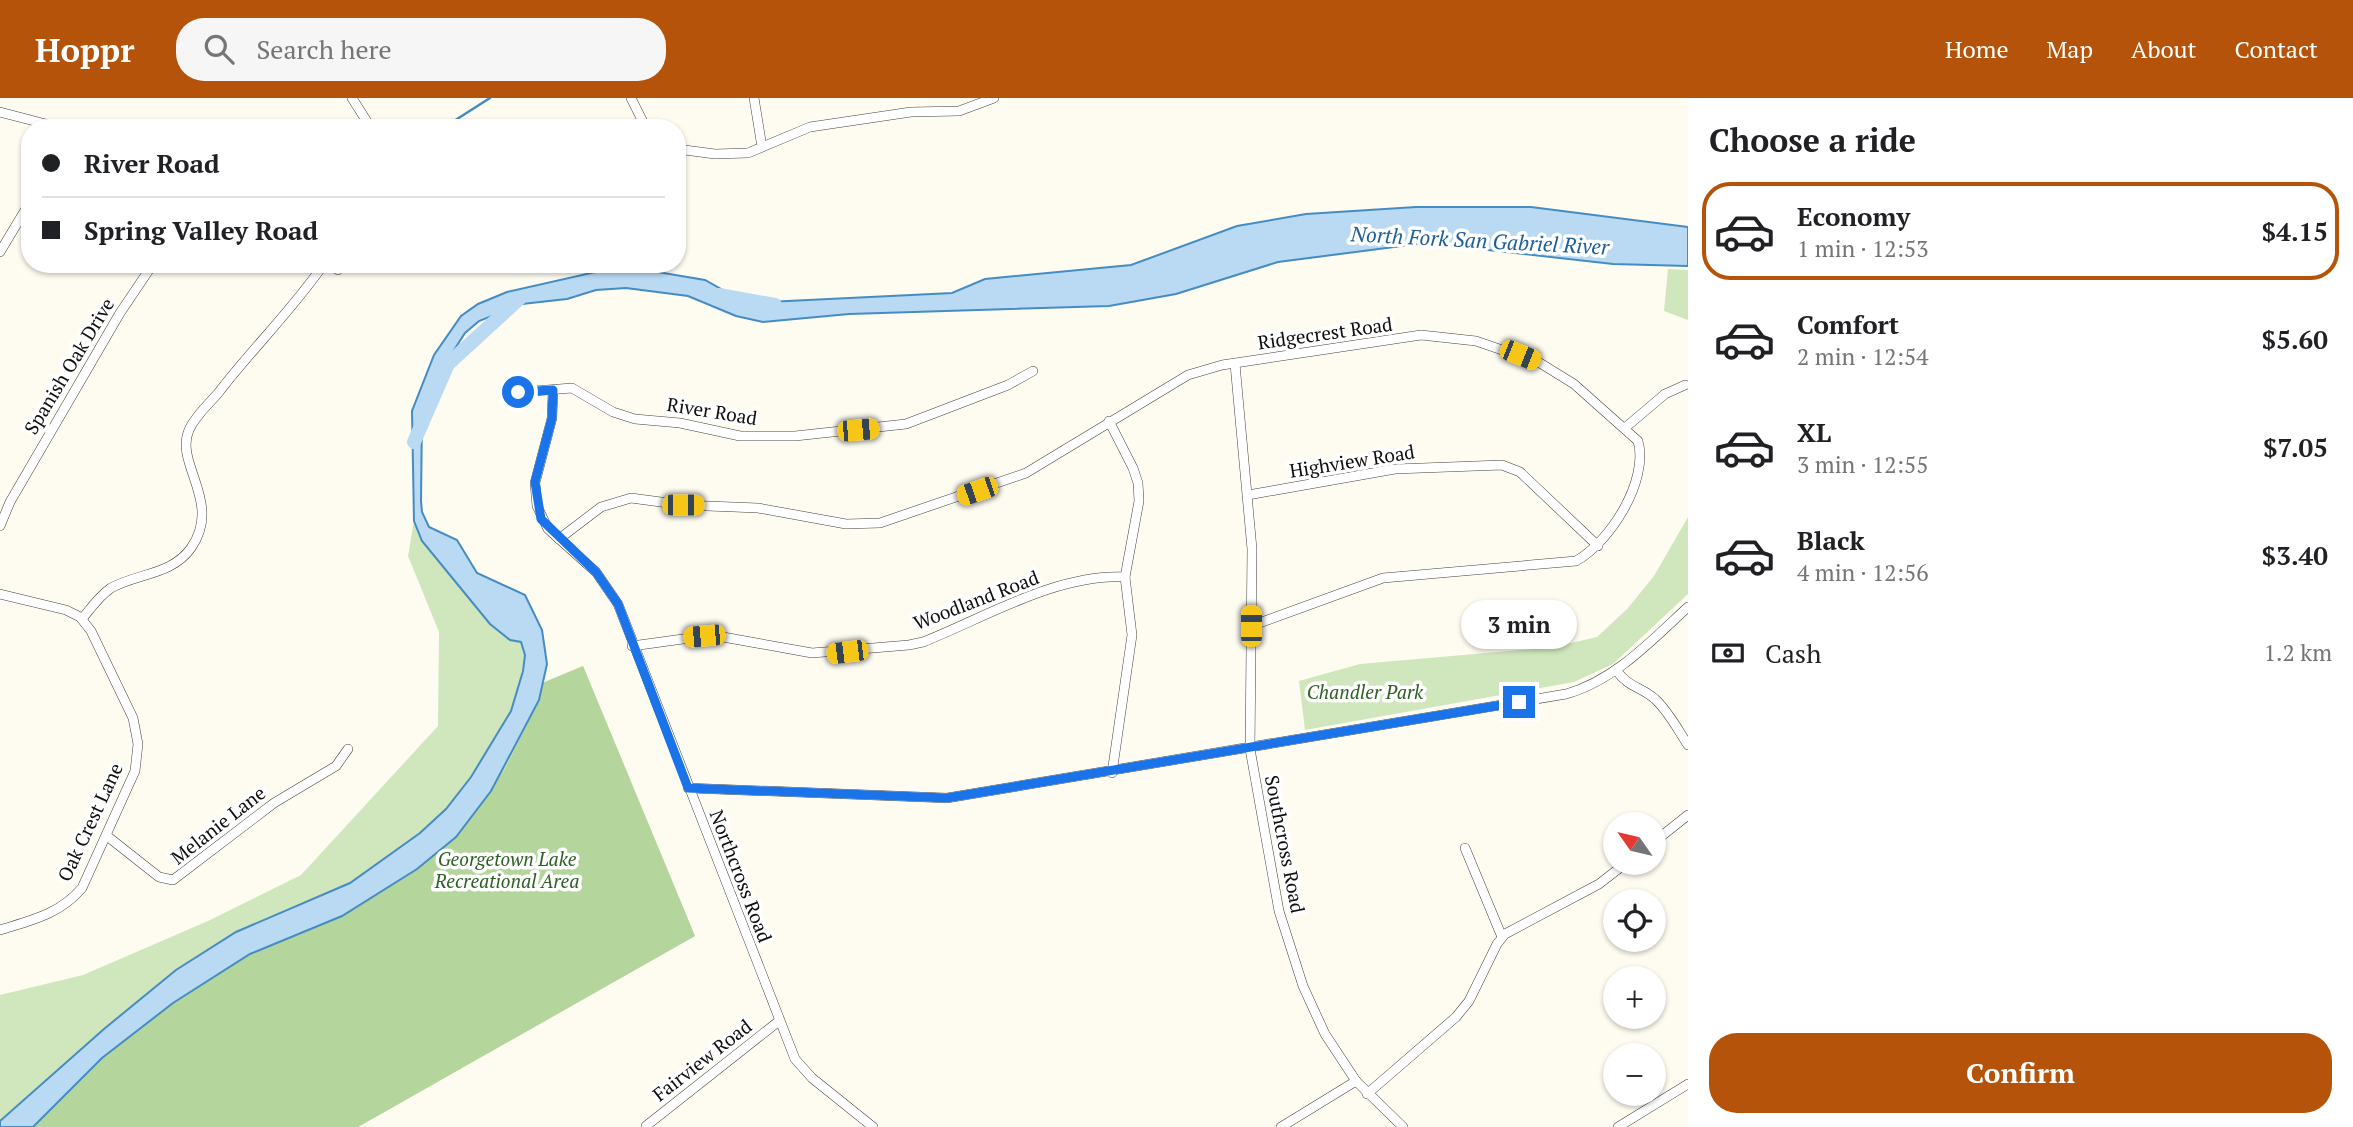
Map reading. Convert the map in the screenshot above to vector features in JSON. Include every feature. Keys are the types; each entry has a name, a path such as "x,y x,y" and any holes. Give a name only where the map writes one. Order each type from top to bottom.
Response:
{"street":[{"path":"631,98 642,119"},
{"path":"754,98 762,148"},
{"path":"686,150 736,154 762,148 810,127 906,113 959,111 994,98"},
{"path":"358,100 367,119"},
{"path":"0,112 27,119"},
{"path":"0,252 21,217"},
{"name":"Spanish Oak Drive","path":"0,526 10,502 120,313 147,273"},
{"path":"0,594 66,610 82,619 99,598 113,588 169,567 193,546 203,512 187,445 189,429 238,365 264,339 319,273"},
{"name":"Ridgecrest Road","path":"559,539 601,507 631,498 683,505 758,508 853,525 880,523 1026,472 1179,379 1235,364 1421,335 1450,336 1500,347 1539,363 1573,384 1626,427 1638,441 1639,464 1622,512 1598,547 1566,565 1431,572 1383,578 1251,626"},
{"name":"Southcross Road","path":"1235,364 1248,495 1250,749 1267,853 1288,942 1313,1011 1356,1081 1403,1127"},
{"name":"River Road","path":"509,393 572,388 613,412 635,419 680,423 740,436 795,436 906,425 1008,385 1034,371"},
{"path":"1626,427 1665,394 1685,385"},
{"name":"Northcross Road","path":"553,390 552,418 535,482 541,519 596,572 610,590 779,1021 803,1069 873,1127"},
{"path":"1109,421 1138,483 1139,501 1125,577 1132,635 1112,773"},
{"name":"Highview Road","path":"1248,495 1395,469 1502,465 1520,472 1598,547"},
{"name":"Woodland Road","path":"632,646 712,635 812,653 912,644 1044,592 1107,576 1125,577"},
{"path":"688,788 943,799 1112,773 1566,694 1589,686 1616,670 1688,607"},
{"name":"Oak Crest Lane","path":"0,930 50,914 70,901 88,877 131,784 138,744 131,711 82,619"},
{"path":"1616,670 1625,682 1645,692 1660,704 1688,745"},
{"name":"Melanie Lane","path":"107,836 159,877 173,880 274,803 336,766 348,749"},
{"path":"1666,832 1688,815"},
{"path":"1465,848 1502,937"},
{"path":"1367,1094 1456,1017 1476,989 1502,937 1611,875"},
{"name":"Fairview Road","path":"646,1126 779,1021"},
{"path":"1281,1127 1356,1081"},
{"path":"1618,1127 1688,1084"}],"green space":[{"path":"1668,269 1688,270 1688,320 1664,311"},
{"name":"Chandler Park","path":"1688,517 1688,594 1613,664 1574,682 1305,730 1299,681 1360,664 1554,647 1597,637 1627,609 1654,576"},
{"name":"Georgetown Lake Recreational Area","path":"414,521 422,541 490,624 521,642 525,655 517,693 583,666 695,936 358,1127 0,1127 0,995 83,975 208,921 301,875 438,726 439,632 408,556"},
{"name":"Georgetown Lake Recreational Area","path":"583,666 695,936 358,1127 33,1127 102,1058 173,1003 250,954 342,916 417,869 456,837 505,769 539,700 543,683"}],"water":[{"path":"1416,207 1531,207 1688,227 1688,266 1613,264 1425,243 1278,262 1176,294 1109,306 849,314 763,322 736,316 688,296 626,288 596,290 567,299 522,304 479,321 465,333 435,380 422,414 421,501 422,512 429,527 457,540 477,573 525,595 542,630 547,664 539,700 491,791 456,837 417,869 342,916 250,954 173,1003 102,1058 33,1127 0,1127 0,1121 104,1029 176,970 236,932 350,883 420,833 446,809 471,777 511,711 523,671 525,655 521,642 510,640 490,624 422,541 414,521 412,411 434,355 461,316 478,304 507,292 591,273 664,273 705,280 746,303 952,293 985,279 1131,265 1237,226 1306,214"}],"waterway":[{"path":"457,119 490,98"},
{"name":"North Fork San Gabriel River","path":"719,295 775,305"},
{"name":"North Fork San Gabriel River","path":"414,442 448,364 520,298"}],"route":[{"path":"518,392 553,390 552,418 535,482 541,519 548,529 596,572 618,604 688,788 947,798 1112,773 1519,702"}]}
